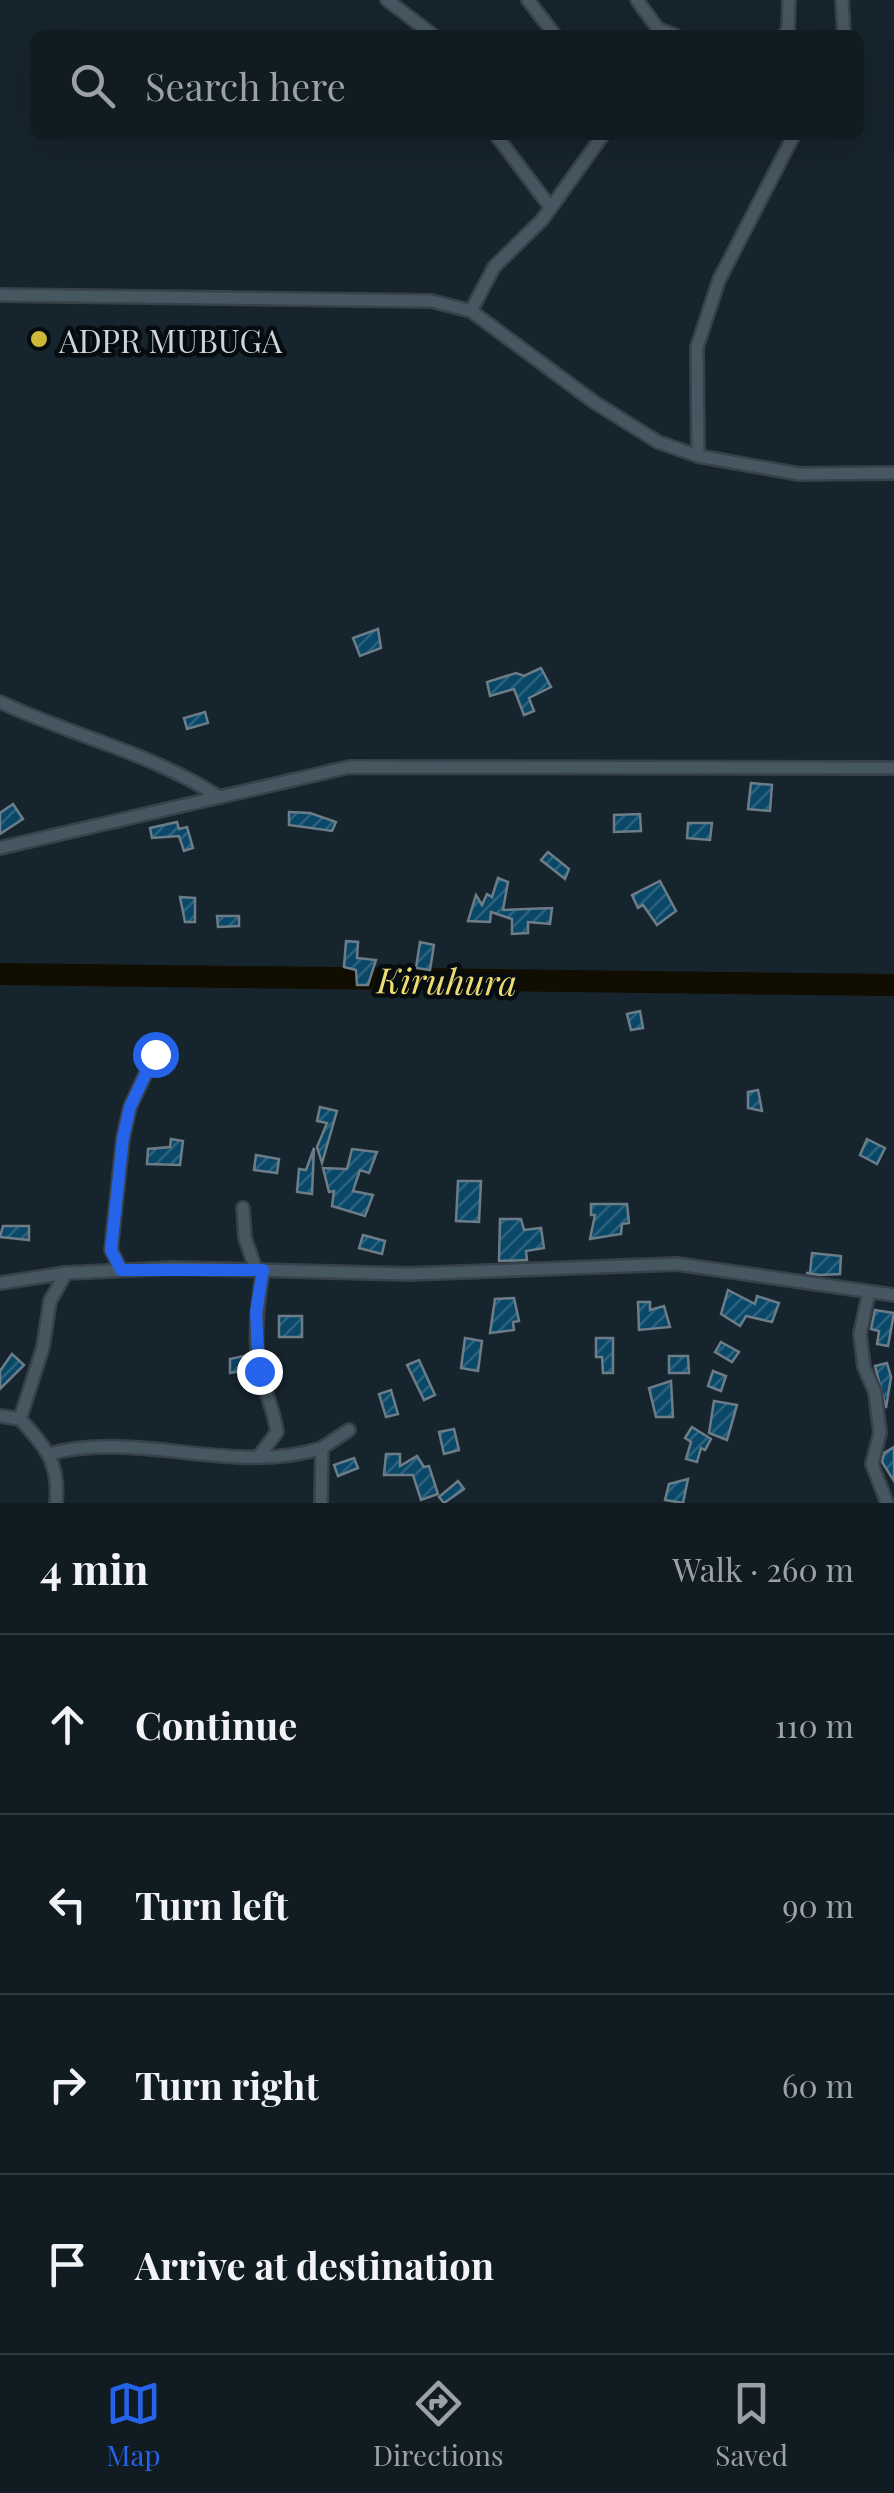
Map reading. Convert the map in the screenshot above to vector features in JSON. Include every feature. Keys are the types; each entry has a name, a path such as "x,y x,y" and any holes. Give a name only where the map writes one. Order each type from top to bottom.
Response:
{"street":[{"path":"388,0 426,30"},
{"path":"397,10 406,0"},
{"path":"528,0 551,30"},
{"path":"637,0 656,30"},
{"path":"787,30 789,0"},
{"path":"842,0 844,30"},
{"path":"500,140 551,208"},
{"path":"471,310 494,267 551,208 599,140"},
{"path":"698,456 697,347 719,280 791,140"},
{"path":"0,295 431,302 471,310 594,402 658,442 698,456 799,474 894,473"},
{"path":"0,702 48,724 163,764 219,797"},
{"path":"0,848 348,768 894,768"},
{"path":"121,1270 111,1250 123,1138 130,1107 155,1054"},
{"path":"242,1208 245,1238 260,1270 256,1312 259,1371 274,1410 277,1432 259,1456"},
{"path":"0,1283 121,1270 426,1273 677,1264 894,1295"},
{"path":"20,1419 43,1347 50,1301 66,1273"},
{"path":"869,1292 860,1334 864,1368 876,1392 880,1433 872,1464 887,1503"},
{"path":"0,1416 20,1419 49,1454 59,1473 56,1503"},
{"path":"49,1454 70,1448 132,1448 299,1456 322,1448 349,1430"},
{"path":"320,1503 322,1448"}],"building":[{"path":"378,629 381,648 360,656 353,638"},
{"path":"541,668 551,687 529,698 534,711 524,715 514,689 490,696 487,682 516,673 524,676"},
{"path":"205,712 208,723 187,729 184,718"},
{"path":"751,783 772,785 770,811 748,809"},
{"path":"13,804 23,819 0,834 0,813"},
{"path":"289,812 310,813 336,822 332,831 289,825"},
{"path":"640,814 641,831 614,832 614,815"},
{"path":"177,822 179,829 187,827 193,848 184,851 179,836 152,838 150,828"},
{"path":"688,823 712,823 710,840 687,838"},
{"path":"548,852 569,869 565,879 541,860"},
{"path":"498,878 508,882 503,910 552,908 550,924 528,922 528,933 512,934 512,919 491,912 490,922 468,921 476,895 482,905 487,894 492,897"},
{"path":"660,881 676,911 657,925 643,905 638,908 632,895"},
{"path":"180,897 195,898 195,922 185,922"},
{"path":"217,916 239,916 239,926 218,927"},
{"path":"346,941 358,942 357,958 376,960 368,985 357,985 356,970 344,967"},
{"path":"420,942 434,945 430,970 416,968"},
{"path":"640,1011 643,1028 631,1030 627,1014"},
{"path":"758,1090 762,1111 748,1108 748,1092"},
{"path":"320,1107 337,1111 322,1163 317,1147 327,1123 317,1121"},
{"path":"171,1139 183,1141 180,1165 147,1164 148,1149 170,1147"},
{"path":"867,1139 885,1148 877,1164 860,1155"},
{"path":"314,1148 312,1194 297,1192 299,1169 306,1170"},
{"path":"352,1149 377,1152 369,1173 360,1170 353,1191 373,1195 365,1216 332,1206 334,1191 329,1192 323,1168 347,1169"},
{"path":"256,1155 279,1159 277,1173 254,1170"},
{"path":"458,1181 481,1181 479,1222 456,1221"},
{"path":"591,1204 627,1204 629,1223 622,1224 621,1234 590,1239 595,1215 591,1215"},
{"path":"500,1219 521,1219 524,1230 541,1228 544,1248 526,1251 527,1260 499,1261"},
{"path":"3,1226 29,1226 29,1240 0,1237"},
{"path":"363,1235 385,1241 382,1254 359,1248"},
{"path":"812,1253 841,1256 840,1274 806,1273 810,1273"},
{"path":"728,1290 755,1304 757,1296 779,1303 772,1322 746,1316 740,1326 721,1314"},
{"path":"514,1298 519,1321 513,1322 514,1330 490,1333 495,1299"},
{"path":"638,1302 650,1302 650,1310 664,1306 670,1327 639,1330"},
{"path":"875,1310 894,1313 888,1346 877,1344 879,1331 871,1329"},
{"path":"279,1316 302,1316 302,1337 279,1337"},
{"path":"465,1338 482,1341 478,1371 461,1368"},
{"path":"596,1338 613,1338 613,1373 603,1373 602,1357 596,1357"},
{"path":"721,1342 739,1352 732,1362 715,1352"},
{"path":"12,1354 24,1365 0,1389 0,1371"},
{"path":"244,1356 247,1370 230,1373 230,1359"},
{"path":"669,1356 688,1356 689,1373 669,1373"},
{"path":"419,1360 435,1395 424,1400 407,1365"},
{"path":"887,1363 891,1377 886,1408 875,1366"},
{"path":"713,1371 726,1376 721,1391 708,1386"},
{"path":"671,1381 673,1417 656,1417 649,1388"},
{"path":"391,1390 398,1414 386,1417 379,1394"},
{"path":"714,1401 737,1405 727,1440 709,1433"},
{"path":"692,1427 711,1439 705,1450 701,1448 697,1462 686,1459 691,1442 685,1438"},
{"path":"454,1429 459,1450 444,1454 439,1432"},
{"path":"894,1447 894,1481 882,1462 884,1453"},
{"path":"386,1454 400,1454 400,1466 417,1456 424,1467 429,1466 438,1494 421,1500 413,1475 384,1475"},
{"path":"354,1458 358,1468 338,1476 334,1465"},
{"path":"688,1479 683,1503 665,1500 669,1484"},
{"path":"458,1481 464,1489 444,1503 439,1497"}],"waterway":[{"name":"Kiruhura","path":"0,974 894,985"}],"place":[{"name":"ADPR MUBUGA","path":"39,339"}],"route":[{"path":"155,1054 130,1107 123,1138 111,1250 121,1270 263,1270 256,1312 259,1371"}]}
